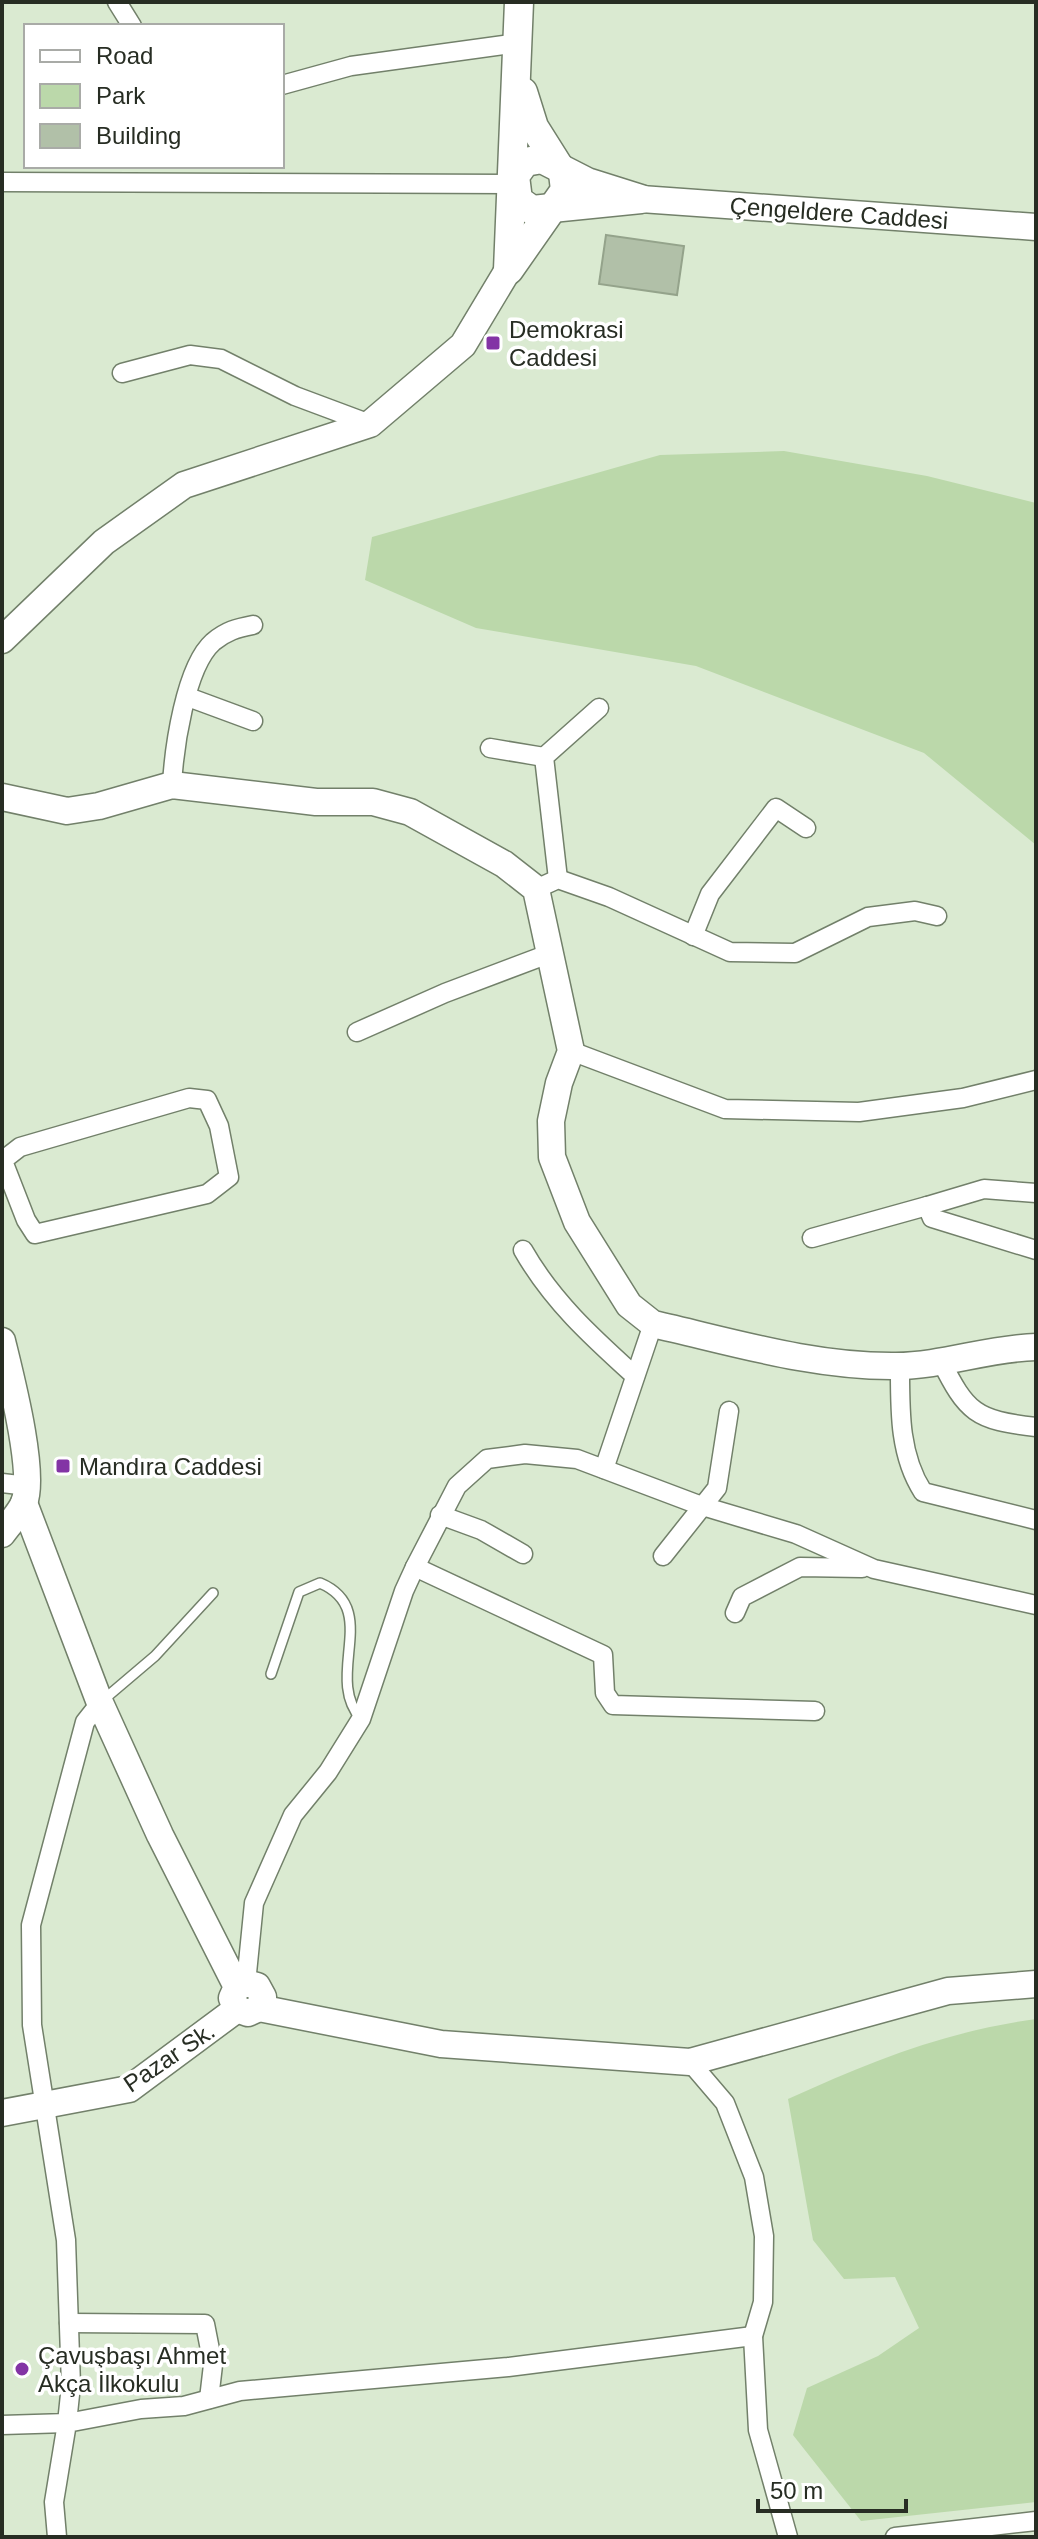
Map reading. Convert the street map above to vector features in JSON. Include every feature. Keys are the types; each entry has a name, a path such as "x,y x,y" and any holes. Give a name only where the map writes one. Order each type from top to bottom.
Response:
{"main road":[{"path":"508,270 519,2"},
{"path":"508,270 548,209 562,198 565,190 563,173 534,127 517,56"},
{"path":"513,184 525,162 542,159 587,182 641,199"},
{"path":"513,184 524,206 532,210 641,199"}],"street":[{"path":"117,2 131,24"},
{"path":"284,84 351,66 517,56"},
{"path":"2,182 513,184"},
{"name":"Çengeldere Caddesi","path":"641,199 1036,227"},
{"path":"2,640 104,542 184,485 370,424 463,345 508,270"},
{"path":"122,373 190,355 221,359 295,396 370,424"},
{"path":"172,785 175,735 199,663 211,643 230,629 253,625"},
{"path":"188,697 253,721"},
{"path":"599,708 544,757 551,953 571,1051 559,1083 551,1121 552,1157 577,1222 629,1305 653,1324 837,1365 900,1366 1002,1348 1036,1347"},
{"path":"490,748 544,757"},
{"path":"2,797 67,811 99,806 172,785 316,802 373,802 410,812 547,884 609,897 730,952 795,953 868,917 915,911 937,916"},
{"path":"693,936 710,894 776,808 806,828"},
{"path":"357,1032 445,993 551,953"},
{"path":"571,1051 657,1086 725,1109 859,1112 963,1098 1036,1080"},
{"path":"189,1098 207,1100 219,1126 229,1177 207,1194 35,1234 26,1220 2,1161 20,1147 189,1098"},
{"path":"812,1238 984,1189 1036,1193"},
{"path":"927,1206 932,1218 1036,1250"},
{"path":"523,1250 541,1282 576,1323 635,1376"},
{"path":"604,1469 653,1324"},
{"path":"2,1341 17,1399 18,1491 100,1703 160,1835 245,1997 441,2044 690,2062 948,1991 1036,1984"},
{"path":"940,1359 962,1402 987,1419 1036,1427"},
{"path":"900,1366 900,1417 910,1472 923,1492 1036,1520"},
{"path":"663,1556 705,1507 717,1488 729,1411"},
{"path":"245,1997 254,1903 293,1815 361,1719 415,1567 440,1515 457,1486 487,1459 525,1454 577,1459 705,1507 796,1534 874,1569"},
{"path":"2,1534 18,1491"},
{"path":"440,1515 481,1530 523,1554"},
{"path":"415,1567 603,1655 605,1693 613,1705 815,1711"},
{"path":"735,1613 742,1597 800,1567 874,1569 1036,1605"},
{"path":"57,2537 54,2502 71,2385 66,2240 32,2025 31,1925 85,1722 100,1703"},
{"name":"Pazar Sk.","path":"2,2113 129,2089 245,1997"},
{"path":"690,2062 725,2103 754,2177 764,2236 763,2302 753,2336 758,2430 788,2537"},
{"path":"69,2323 205,2324 213,2365 209,2399"},
{"path":"2,2425 67,2423 141,2409 184,2406 240,2391 508,2367 753,2336"},
{"path":"895,2537 1036,2521"}],"lane":[{"path":"271,1674 299,1592 320,1583 335,1590 345,1600 350,1614 346,1691 361,1719"},
{"path":"100,1703 155,1656 213,1593"}],"green space":[{"path":"784,451 927,476 1036,503 1036,845 924,753 696,666 476,628 365,580 372,537 660,455"},
{"path":"1036,2019 1036,2502 861,2521 793,2435 807,2388 878,2356 919,2328 895,2277 844,2279 813,2240 788,2099 849,2072 939,2040"}],"building":[{"path":"606,235 684,246 677,295 599,284"}],"place":[{"name":"Demokrasi Caddesi","path":"493,343"},
{"name":"Mandıra Caddesi","path":"63,1466"},
{"name":"Çavuşbaşı Ahmet Akça İlkokulu","path":"22,2369"}]}
